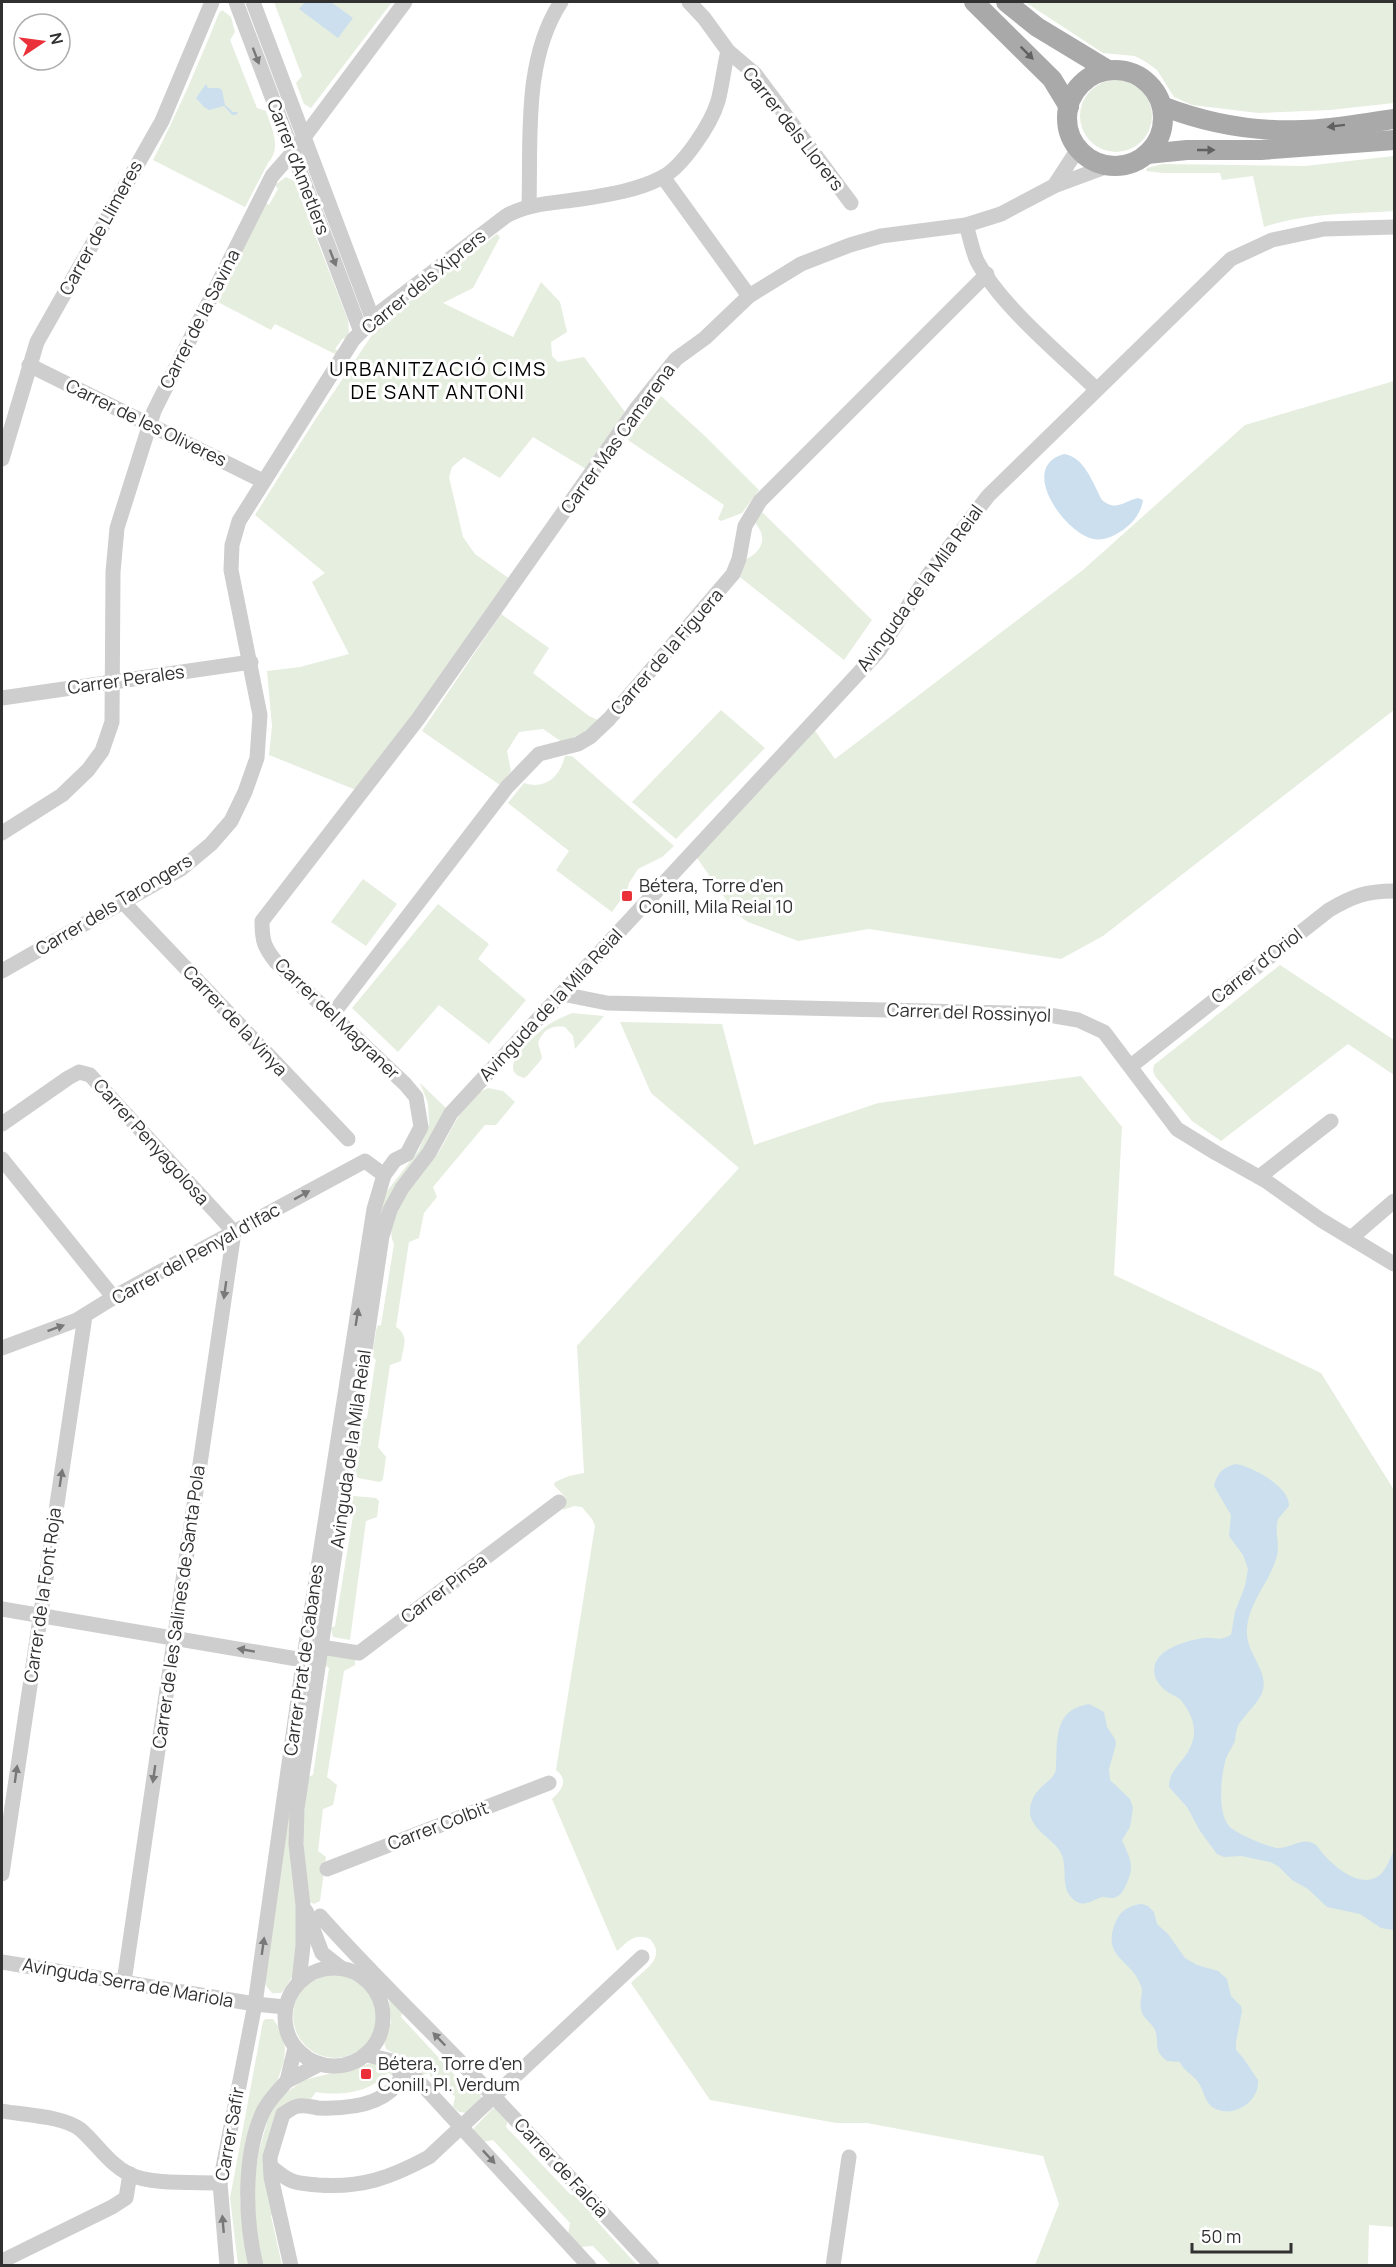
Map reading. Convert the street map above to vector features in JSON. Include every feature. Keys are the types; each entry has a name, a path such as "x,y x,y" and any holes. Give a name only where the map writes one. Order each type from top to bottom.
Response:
{"main road":[{"path":"974,2 1052,79 1069,107"},
{"path":"1006,2 1037,27 1108,70"},
{"path":"1108,70 1126,71 1142,78 1154,90 1162,106 1163,124 1158,140 1147,154 1133,163 1120,166 1108,166 1091,160 1078,149 1069,129 1069,107 1074,94 1083,82 1108,70"},
{"path":"1162,106 1193,118 1264,129 1302,130 1395,119"},
{"path":"1147,154 1187,150 1272,149 1395,140"}],"street":[{"name":"Carrer de Llimeres","path":"2,459 37,342 162,121 212,2"},
{"name":"Carrer d'Ametlers","path":"236,2 360,332"},
{"name":"Carrer d'Ametlers","path":"253,2 373,320"},
{"name":"Carrer de la Savina","path":"2,833 62,795 88,771 102,751 112,722 113,572 117,528 154,411 272,176 293,152 405,2"},
{"path":"529,206 533,77 540,46 561,2"},
{"name":"Carrer dels Llorers","path":"689,2 728,51 755,74 851,203"},
{"name":"Carrer dels Xiprers","path":"251,662 231,570 232,545 239,521 353,340 373,320 506,216 521,208 601,196 634,188 663,177 691,150 708,124 718,101 728,51"},
{"name":"Carrer Mas Camarena","path":"1054,186 1078,149"},
{"name":"Carrer Mas Camarena","path":"418,719 636,409 676,359 705,338 750,296 801,264 850,245 881,236 966,225 1001,214 1054,186 1108,166"},
{"path":"663,177 750,296"},
{"path":"966,225 977,260 1016,311 1096,389"},
{"name":"Avinguda de la Mila Reial","path":"299,1981 303,1946 303,1905 296,1844 297,1809 381,1247 390,1210 402,1188 429,1153 451,1113 879,651 928,575 988,496 1096,389 1231,259 1272,240 1324,230 1395,227"},
{"name":"Carrer de la Figuera","path":"332,1015 507,787 539,754 576,746 590,737 609,719 733,574 739,560 745,526 760,501 987,274"},
{"name":"Carrer de les Oliveres","path":"29,365 263,481"},
{"name":"Carrer Perales","path":"2,698 251,662"},
{"name":"Carrer dels Tarongers","path":"2,971 181,868 211,844 231,821 245,792 257,758 260,715 251,662"},
{"name":"Carrer del Magraner","path":"384,1175 394,1160 407,1154 419,1133 420,1114 416,1097 276,962 265,947 262,921 418,719"},
{"name":"Carrer d'Oriol","path":"1131,1066 1329,910 1354,895 1375,891 1395,891"},
{"name":"Carrer de la Vinya","path":"123,902 348,1139"},
{"name":"Carrer del Rossinyol","path":"562,994 608,1003 1043,1014 1078,1020 1104,1032 1178,1128 1395,1264"},
{"name":"Carrer Penyagolosa","path":"2,1124 68,1078 79,1072 90,1075 234,1232"},
{"path":"1259,1177 1331,1121"},
{"path":"2,1159 114,1298"},
{"name":"Carrer del Penyal d'Ifac","path":"2,1348 85,1316 365,1161 384,1175"},
{"name":"Carrer Prat de Cabanes","path":"255,2004 303,1660 374,1209 384,1175"},
{"path":"1351,1238 1395,1201"},
{"name":"Carrer de les Salines de Santa Pola","path":"124,1982 234,1232"},
{"name":"Carrer de la Font Roja","path":"2,1874 85,1316"},
{"name":"Carrer Pinsa","path":"321,1647 359,1653 559,1502"},
{"path":"2,1608 303,1660"},
{"name":"Carrer Colbit","path":"327,1869 549,1783"},
{"name":"Avinguda de la Mila Reial","path":"303,1905 322,1953 341,1968"},
{"name":"Carrer de Falcia","path":"320,1916 652,2265"},
{"path":"271,2167 291,2181 340,2186 370,2182 399,2174 429,2157 642,1957"},
{"name":"Avinguda Serra de Mariola","path":"2,1962 285,2007"},
{"path":"326,1968 341,1968 356,1973 369,1982 379,1996 383,2011 383,2027 377,2042 367,2055 356,2062 344,2066 318,2065 295,2048 288,2036 284,2022 285,2007 290,1993 299,1981 312,1972 326,1968"},
{"name":"Carrer Safir","path":"227,2265 220,2183 255,2004"},
{"path":"256,2265 247,2211 255,2134 263,2112 287,2081 295,2048"},
{"path":"367,2055 397,2062 416,2078 589,2265"},
{"path":"291,2265 271,2177 270,2157 283,2114 298,2105 320,2108 363,2105 381,2097 396,2088 401,2078 397,2062"},
{"path":"287,2081 318,2065"},
{"path":"2,2111 69,2123 80,2129 116,2165 129,2174 148,2179 220,2183"},
{"path":"833,2265 849,2157"},
{"path":"2,2261 126,2198 129,2174"}],"green space":[{"path":"274,2 392,2 311,108 304,104 296,83 302,76"},
{"path":"1025,2 1394,2 1394,103 1330,110 1258,113 1192,105 1174,97 1157,70 1146,62 1135,56 1103,53"},
{"path":"222,10 231,17 235,32 230,40 257,108 266,111 275,138 272,157 245,207 153,160"},
{"path":"1116,80 1136,86 1146,96 1152,116 1146,136 1136,146 1116,152 1096,146 1086,136 1080,116 1086,96 1096,86"},
{"path":"1394,156 1394,211 1312,217 1264,227 1253,176 1222,180 1220,173 1146,171 1147,168 1163,164 1305,166"},
{"path":"286,177 294,181 348,320 347,341 343,338 335,349 340,352 337,355 275,324 271,330 218,302 266,203 269,205 278,189 275,185"},
{"path":"497,234 500,237 473,288 443,303 513,337 541,282 560,302 567,332 551,342 552,356 558,362 584,357 625,412 586,469 533,437 500,478 464,457 452,467 449,477 463,537 475,554 510,579 463,648 356,790 269,755 272,726 267,671 300,667 349,654 312,582 325,573 255,515 376,329"},
{"path":"1394,381 1394,710 1103,936 1061,959 869,929 798,941 748,922 736,914 695,855 813,728 835,759 1083,570 1245,425"},
{"path":"661,396 759,490 742,513 721,521 718,519 724,505 628,440"},
{"path":"762,512 872,620 844,660 740,577 744,560 755,553 761,544 761,533 754,522"},
{"path":"501,614 549,648 533,673 589,716 598,720 583,733 562,742 543,729 519,732 507,751 511,771 500,785 422,731"},
{"path":"721,710 765,748 676,839 632,802"},
{"path":"565,756 572,756 674,846 662,857 638,869 627,891 612,912 556,870 569,851 508,803 524,783 539,785 555,776"},
{"path":"363,879 397,904 366,946 331,922"},
{"path":"438,904 489,944 478,959 526,1000 489,1044 439,1005 398,1052 352,1008"},
{"path":"1280,965 1394,1040 1394,1075 1348,1044 1221,1141 1192,1121 1155,1076 1154,1065"},
{"path":"572,1013 604,1016 575,1049 573,1036 565,1027 548,1029 538,1043 541,1060 524,1078 515,1074 513,1067 515,1059 521,1050 551,1023"},
{"path":"620,1022 722,1024 754,1145 878,1103 1081,1076 1122,1127 1114,1275 1321,1373 1394,1490 1394,2227 1369,2225 1368,2265 1035,2265 1059,2204 1043,2156 867,2123 836,2123 710,2100 631,1983 652,1963 655,1958 655,1946 650,1939 636,1937 617,1951 552,1799 563,1785 562,1777 556,1770 595,1526 582,1507 574,1506 563,1510 566,1498 554,1485 555,1482 569,1476 584,1473 577,1346 739,1168 651,1093"},
{"path":"420,1083 448,1110 430,1141 394,1191 289,1843 297,1906 298,1967 281,1993 272,1993 265,1981 281,1854 361,1314 384,1195 419,1150 429,1125 428,1103"},
{"path":"488,1088 503,1091 515,1102 496,1125 485,1125 433,1187 437,1197 424,1213 419,1238 409,1242 396,1327 403,1334 404,1346 401,1361 390,1365 378,1447 386,1457 383,1479 380,1482 358,1478 355,1474 363,1420 367,1418 376,1360 372,1356 377,1326 381,1325 394,1244 391,1233 393,1221 405,1196 438,1153 464,1107 471,1099"},
{"path":"351,1497 376,1498 379,1501 377,1517 366,1521 350,1640 333,1637 331,1628 335,1626 354,1510 350,1505"},
{"path":"327,1655 355,1659 355,1665 344,1671 327,1777 337,1785 333,1805 323,1809 318,1851 326,1857 320,1901 314,1904 310,1902 302,1832 308,1777 313,1775 329,1668 325,1665"},
{"path":"335,1974 351,1977 365,1986 374,2000 377,2016 374,2032 365,2046 351,2055 335,2058 319,2055 305,2046 296,2032 293,2016 296,2000 305,1986 319,1977"},
{"path":"389,1998 404,2007 401,2017 466,2087 476,2085 481,2091 481,2100 467,2113 459,2112 453,2107 455,2097 437,2077 431,2077 429,2073 423,2075 409,2061 386,2049 384,2042 391,2022"},
{"path":"273,2019 280,2029 285,2048 284,2061 278,2079 253,2117 240,2198 250,2265 238,2265 230,2198 263,2021"},
{"path":"376,2062 393,2066 394,2077 388,2073 372,2085 354,2092 335,2094 316,2092 311,2099 297,2099 289,2102 272,2126 277,2209 271,2216 282,2265 263,2266 255,2229 253,2188 259,2151 269,2115 283,2095 304,2080"},
{"path":"493,2108 499,2108 509,2116 506,2127 571,2195 582,2193 597,2209 591,2215 637,2265 611,2265 593,2246 581,2247 568,2234 570,2223 493,2140 483,2142 474,2128"}],"water":[{"path":"305,2 331,2 353,18 338,38 299,9"},
{"path":"206,84 208,88 222,90 225,105 233,112 238,112 236,115 232,115 224,106 209,110 204,107 196,98"},
{"path":"1064,454 1078,460 1092,479 1102,500 1107,503 1120,505 1138,498 1143,500 1136,517 1123,530 1105,539 1093,539 1070,525 1059,513 1045,485 1045,472 1051,461"},
{"path":"1236,1464 1252,1469 1277,1485 1288,1499 1289,1506 1278,1519 1276,1559 1250,1614 1248,1641 1264,1683 1259,1699 1239,1724 1235,1741 1226,1759 1221,1786 1223,1814 1233,1830 1269,1846 1279,1848 1306,1841 1313,1843 1337,1867 1359,1879 1367,1880 1381,1874 1394,1850 1394,1930 1381,1928 1360,1914 1327,1907 1308,1889 1292,1880 1278,1866 1270,1862 1241,1856 1224,1857 1217,1854 1200,1831 1187,1807 1169,1787 1173,1773 1190,1747 1194,1729 1186,1707 1181,1700 1160,1685 1156,1680 1154,1668 1163,1653 1177,1645 1200,1639 1220,1639 1231,1635 1235,1612 1245,1586 1248,1569 1243,1555 1229,1536 1231,1515 1214,1486 1221,1471"},
{"path":"1089,1704 1104,1712 1107,1727 1116,1744 1109,1769 1110,1780 1130,1799 1133,1808 1130,1827 1122,1840 1131,1868 1128,1880 1119,1895 1114,1898 1101,1897 1088,1903 1078,1903 1068,1892 1060,1852 1035,1826 1030,1810 1035,1795 1055,1774 1059,1729 1063,1720 1077,1707"},
{"path":"1142,1904 1154,1912 1157,1924 1168,1934 1185,1958 1197,1965 1218,1971 1227,1979 1231,1996 1241,2006 1236,2050 1258,2080 1255,2095 1245,2106 1231,2111 1212,2107 1198,2082 1180,2062 1167,2061 1159,2053 1154,2028 1142,2012 1141,1986 1137,1977 1119,1957 1112,1943 1112,1933 1120,1914 1130,1907"}],"place":[{"name":"Bétera, Torre d'en Conill, Mila Reial 10","path":"627,896"},
{"name":"Bétera, Torre d'en Conill, Pl. Verdum","path":"366,2074"}],"district":[{"name":"URBANITZACIÓ CIMS DE SANT ANTONI","path":"438,380"}]}
